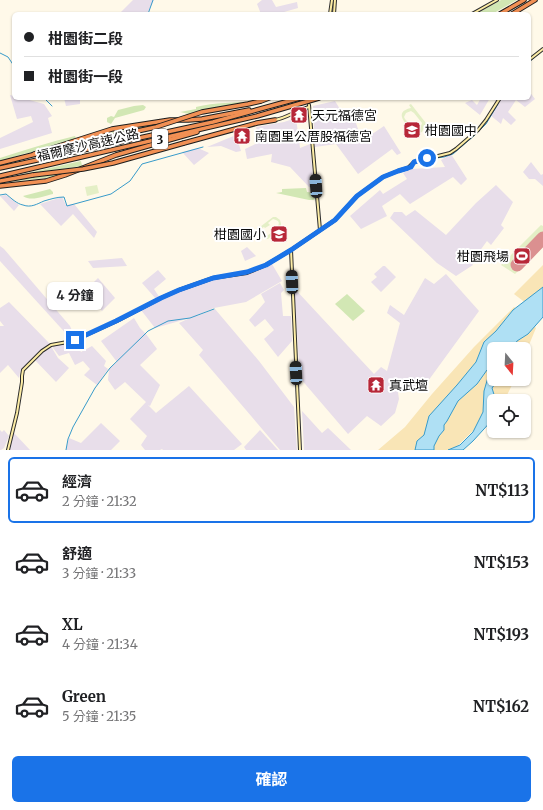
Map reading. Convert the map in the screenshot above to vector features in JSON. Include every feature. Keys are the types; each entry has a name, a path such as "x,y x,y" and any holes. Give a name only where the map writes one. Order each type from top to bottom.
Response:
{"highway":[{"path":"503,12 524,0"},
{"path":"515,12 535,0"},
{"path":"0,163 156,127 202,112 264,100"},
{"name":"福爾摩沙高速公路","path":"0,168 213,122 293,100"},
{"name":"福爾摩沙高速公路","path":"0,176 257,116 312,100"},
{"path":"34,154 112,129 170,120 202,119 280,104"},
{"path":"0,186 46,181 116,155 257,116"},
{"path":"0,181 33,175 83,169 113,163 257,123 275,120"}],"street":[{"path":"330,12 332,0"},
{"path":"334,12 335,0"},
{"path":"475,12 496,0"},
{"path":"531,58 543,49"},
{"path":"8,450 17,413 23,370 42,351 51,345 73,341 122,319 179,290 213,278 250,272 266,265 335,220 357,196 383,177 411,167 414,162 450,153 456,149 482,125 499,100"},
{"path":"275,120 283,119 309,106 320,230"},
{"path":"291,250 300,450"}],"shaded area":[{"path":"133,0 154,0 148,12 121,12"},
{"path":"262,0 272,0 276,7 297,2 298,8 284,12 260,12 257,4"},
{"path":"531,94 535,99 525,107 516,100 531,100"},
{"path":"10,95 12,96 12,100 29,100 44,104 52,116 48,118 52,133 0,149 0,138 33,122 31,116 17,119"},
{"path":"64,100 80,100 80,104 66,106"},
{"path":"472,100 477,105 480,100 489,100 480,115 465,103"},
{"path":"494,100 516,100 508,112 516,120 511,125 503,118 501,124 490,115 496,101"},
{"path":"335,101 346,119 356,123 362,141 384,126 401,153 397,155 392,149 358,174 336,144 315,147 313,106"},
{"path":"296,118 300,148 310,144 314,188 309,187 290,167 271,162 272,154 247,159 245,149 260,142 256,127 284,122"},
{"path":"236,135 241,151 236,152 221,146 207,147"},
{"path":"198,148 209,153 194,165 182,152"},
{"path":"451,154 467,179 461,185 453,177 410,204 400,194 382,206 387,216 361,229 350,216 380,190 383,194 407,179 403,173 412,169 445,167 441,160"},
{"path":"531,162 541,175 543,174 543,186 535,179 529,179 523,172"},
{"path":"496,185 513,202 501,225 504,228 491,245 487,241 479,252 468,258 473,265 456,276 437,263 390,218 394,212 402,212 406,216 415,210 446,235 476,203"},
{"path":"6,195 19,205 14,211 0,196"},
{"path":"62,197 66,205 74,204 97,232 94,238 73,214 61,226 40,204"},
{"path":"0,246 70,326 74,335 70,338 0,261"},
{"path":"247,247 256,256 245,261 241,251"},
{"path":"122,258 127,266 93,268 88,261"},
{"path":"272,264 282,281 246,302 214,308 196,316 215,309 259,361 294,407 297,450 280,450 199,355 203,350 179,323 190,318 155,328 141,310 163,298 191,287 211,280 248,274"},
{"path":"385,266 396,277 381,292 371,282 377,277 374,274"},
{"path":"158,270 166,279 154,289 160,298 156,299 142,283"},
{"path":"446,274 479,311 420,392 396,379 399,399 395,413 381,426 367,416 348,434 300,378 294,288 374,374 381,367 387,371 400,323 387,313 390,305 404,315 425,278 434,284"},
{"path":"98,278 115,298 102,311 85,291"},
{"path":"280,283 284,290 281,293 283,316 291,316 292,341 278,357 264,339 274,330 265,319 255,327 249,320 265,302 261,294"},
{"path":"9,302 49,343 58,358 69,368 56,382 33,358 20,372 19,378 8,365 0,373 0,326 4,326 0,321 0,308"},
{"path":"134,318 157,349 140,365 160,385 150,406 148,405 156,413 189,386 242,444 234,450 145,450 141,445 147,436 130,419 146,402 125,382 115,390 108,380 109,369 117,362 101,341"},
{"path":"76,342 81,352 92,346 106,361 104,366 108,369 97,385 84,375 90,369 83,361 75,365 69,353 59,356 51,345"},
{"path":"302,411 322,433 328,428 351,450 304,450"},
{"path":"101,423 120,441 111,450 66,450 69,438 81,443"},
{"path":"0,430 2,432 4,430 9,436 4,448 1,450 0,450"},
{"path":"260,430 278,450 246,450 244,447"},
{"path":"14,433 30,450 9,450"}],"green space":[{"path":"501,0 517,0 496,12 480,12"},
{"path":"255,101 189,114 180,112 196,109 196,107 210,104"},
{"path":"411,104 429,127 427,129 425,125 422,132 414,133 405,123 402,112 411,108 409,105","holes":["411,111 422,123 420,129 418,130 413,128 404,117 406,113"]},
{"path":"143,105 146,107 144,110 115,118 111,124 107,122 107,118 111,116 114,117 118,110"},
{"path":"162,123 155,125 88,140 115,131"},
{"path":"75,136 76,138 65,143 0,161 0,158"},
{"path":"81,161 82,166 14,176"},
{"path":"66,172 54,177 0,183 9,180"},
{"path":"97,185 99,193 87,196 85,187"},
{"path":"306,188 307,192 315,193 315,199 309,200 276,193 282,192 282,189"},
{"path":"50,189 53,194 34,199 23,196"},
{"path":"273,217 280,220 280,228 268,239 260,236 259,230 256,230","holes":["273,219 277,220 279,225 275,230 267,236 263,236 261,232 262,228 270,225 268,223"]},
{"name":"柑園飛場","path":"541,225 543,226 543,247 515,274 501,265"},
{"path":"347,294 365,311 353,321 335,304"}],"sand":[{"path":"543,265 543,316 514,294"},
{"path":"514,307 536,328 530,342 487,342 487,386 512,386 508,394 487,394 487,418 453,450 378,450 405,427 474,347"}],"water":[{"path":"543,287 543,317 528,334 516,342 487,342 487,370 477,384 458,401 444,425 444,430 434,446 434,450 415,450 417,441 424,435 429,416 476,362 484,342 496,331 513,310"},
{"path":"487,381 487,386 494,386 492,388 494,394 487,394 487,426 463,450 448,450 460,445 473,432 483,412 484,391"}],"waterway":[{"path":"149,12 153,0"},
{"path":"531,60 543,50"},
{"path":"0,53 8,57 12,63"},
{"path":"46,100 52,106"},
{"path":"414,164 453,154 486,124 498,104"},
{"path":"0,195 6,194 14,201 26,206 64,197 67,206 111,194 130,181 142,164 203,147"},
{"path":"66,450 68,439 73,427 95,388 110,368 148,331 168,321 190,318 214,309"}],"runway":[{"path":"517,265 543,238"}],"place":[{"name":"天元福德宮","path":"299,115"},
{"name":"柑園國中","path":"412,130"},
{"name":"南園里公厝股福德宮","path":"242,136"},
{"name":"柑園國小","path":"279,234"},
{"name":"柑園飛場","path":"522,256"},
{"name":"真武壇","path":"376,385"}],"route":[{"path":"75,340 133,314 161,298 179,290 213,278 250,272 266,265 335,220 357,196 383,177 411,167 414,162 427,158"}]}
